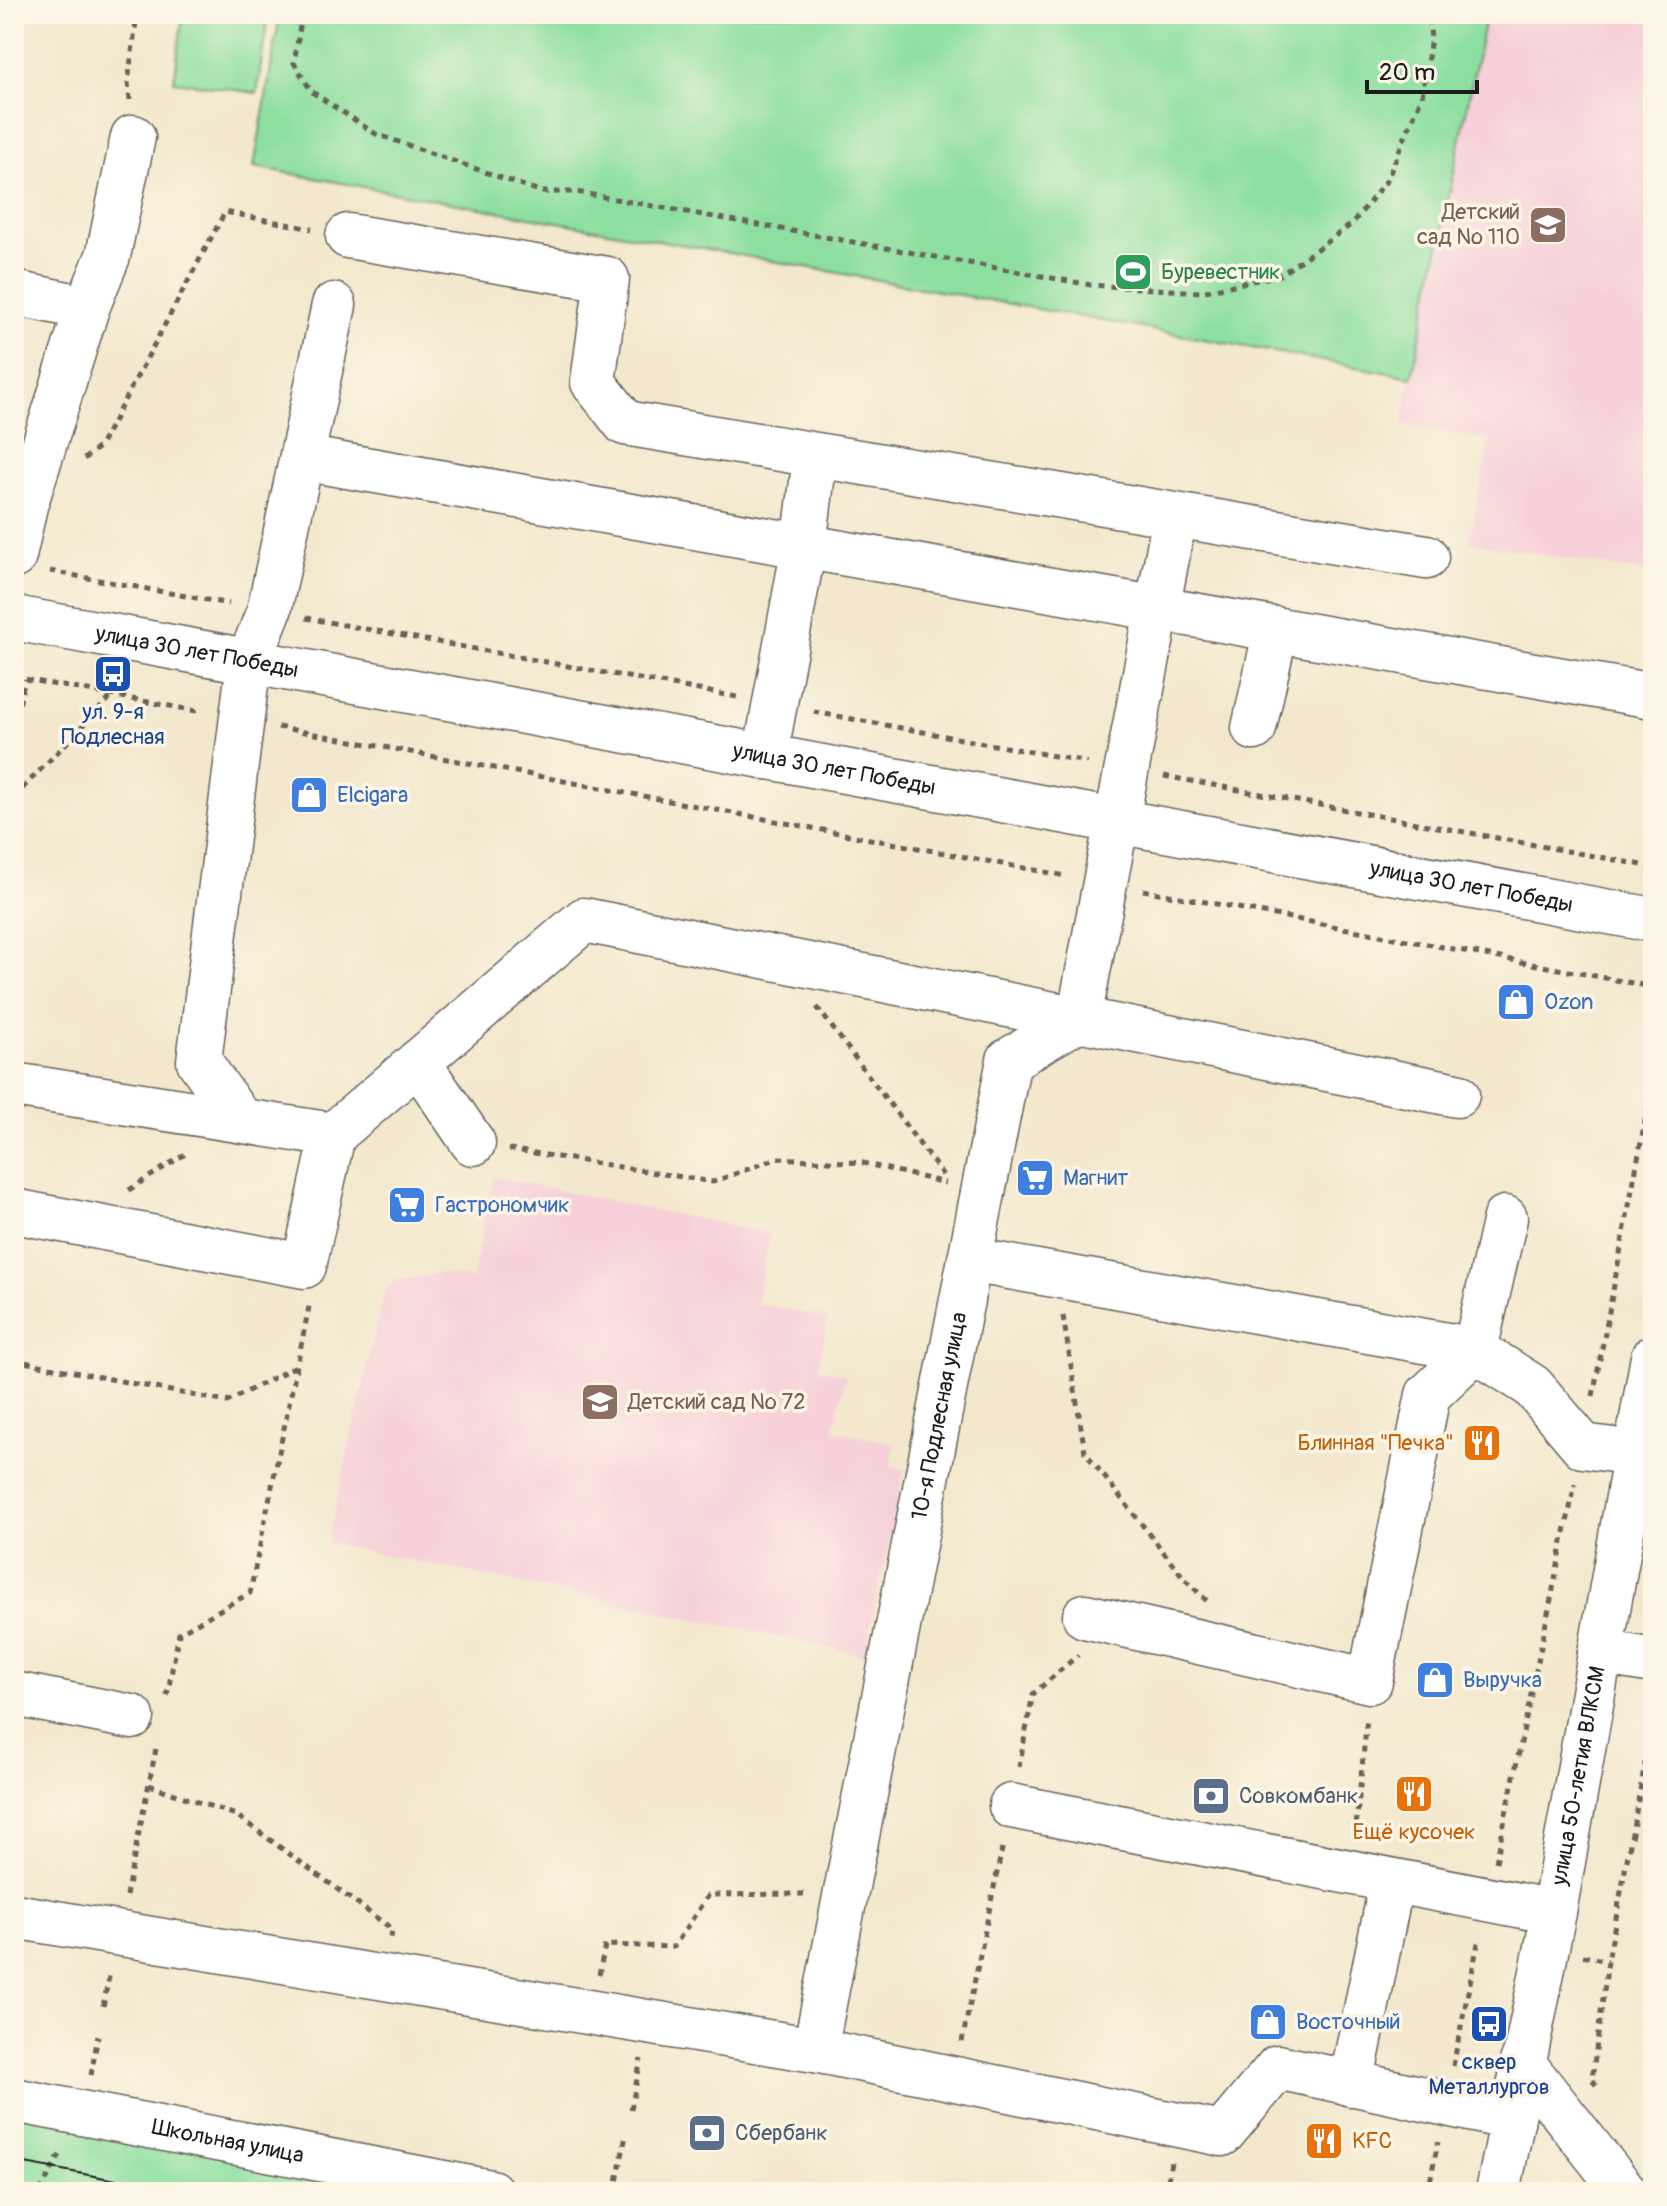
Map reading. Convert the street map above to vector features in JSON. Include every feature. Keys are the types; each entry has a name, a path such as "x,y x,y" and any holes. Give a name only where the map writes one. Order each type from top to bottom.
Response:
{"main road":[{"path":"29,563 20,505 87,308 108,256 133,137"},
{"path":"348,236 607,279 593,382 625,423 1426,557"},
{"path":"14,293 87,308"},
{"path":"239,1118 199,1061 249,661 269,611 334,305"},
{"path":"765,757 804,546 815,457"},
{"path":"302,458 1653,696"},
{"path":"1079,1019 1175,516"},
{"name":"улица 30 лет Победы","path":"14,618 1653,920"},
{"path":"1254,728 1276,629"},
{"path":"14,1211 304,1266 333,1135 584,920 1457,1095"},
{"name":"10-я Подлесная улица","path":"815,2050 1009,1060 1079,1019"},
{"path":"418,1062 473,1143"},
{"path":"14,1085 333,1135"},
{"path":"1085,1616 1370,1681 1428,1395 1475,1350 1505,1218"},
{"path":"970,1260 1475,1350 1532,1386 1583,1446 1636,1453"},
{"name":"улица 50-летия ВЛКСМ","path":"1498,2192 1554,1912 1653,1357"},
{"path":"1600,1652 1653,1661"},
{"path":"14,1694 152,1721"},
{"path":"1011,1806 1372,1878 1484,1918 1554,1912"},
{"path":"1351,2084 1372,1878"},
{"path":"14,1916 815,2050 1222,2134 1278,2067 1511,2118"},
{"path":"1522,2062 1625,2192"},
{"name":"Школьная улица","path":"14,2100 491,2192"}],"path":[{"path":"133,137 128,83 137,14"},
{"path":"302,14 294,63 312,92 376,134 542,192 576,192 1091,285 1201,292 1280,275 1352,224 1387,180 1422,96 1431,38 1428,14"},
{"path":"79,463 100,446 225,212 348,236"},
{"path":"29,563 269,611 1653,867"},
{"path":"14,677 1653,987"},
{"path":"14,727 25,679"},
{"path":"14,797 113,695"},
{"path":"473,1143 713,1182 778,1158 863,1163 950,1185 781,959"},
{"path":"1484,1918 1583,1446 1653,1079"},
{"path":"80,1223 186,1153"},
{"path":"119,1933 149,1785 152,1721 179,1633 250,1593 314,1280 304,1266"},
{"path":"1056,1276 1085,1452 1184,1578 1217,1611"},
{"path":"14,1361 227,1402 297,1365"},
{"path":"1370,1681 1372,1878"},
{"path":"1601,2093 1592,2079 1606,1976 1653,1721"},
{"path":"149,1785 236,1815 392,1929 389,1979"},
{"path":"591,2013 605,1945 674,1947 708,1895 845,1894"},
{"path":"631,2109 649,2023"},
{"path":"615,2192 626,2135"}],"shaded area":[{"name":"Буревестник","path":"280,14 1653,14 1653,574 1469,542 1489,440 1402,425 1412,376 254,167"},
{"name":"Детский сад № 72","path":"494,1177 770,1234 756,1303 828,1318 818,1368 846,1375 834,1430 895,1443 891,1466 904,1469 865,1655 327,1543 384,1293 394,1281 441,1273 472,1279"}],"green space":[{"path":"183,14 268,14 257,93 174,81"},
{"name":"Буревестник","path":"280,14 1486,14 1412,377 254,167"},
{"path":"14,2108 426,2192 14,2192"}],"tram line":[{"path":"14,2161 180,2192"}],"place":[{"name":"Детский сад № 110","path":"1548,225"},
{"name":"Буревестник","path":"1133,272"},
{"name":"ул. 9-я Подлесная","path":"113,674"},
{"name":"Elcigara","path":"309,795"},
{"name":"Ozon","path":"1516,1002"},
{"name":"Магнит","path":"1035,1178"},
{"name":"Гастрономчик","path":"407,1205"},
{"name":"Детский сад № 72","path":"600,1402"},
{"name":"Блинная \"Печка\"","path":"1482,1443"},
{"name":"Выручка","path":"1435,1680"},
{"name":"Ещё кусочек","path":"1414,1794"},
{"name":"Совкомбанк","path":"1211,1796"},
{"name":"Восточный","path":"1268,2022"},
{"name":"сквер Металлургов","path":"1489,2024"},
{"name":"Сбербанк","path":"707,2133"},
{"name":"KFC","path":"1324,2141"}]}
